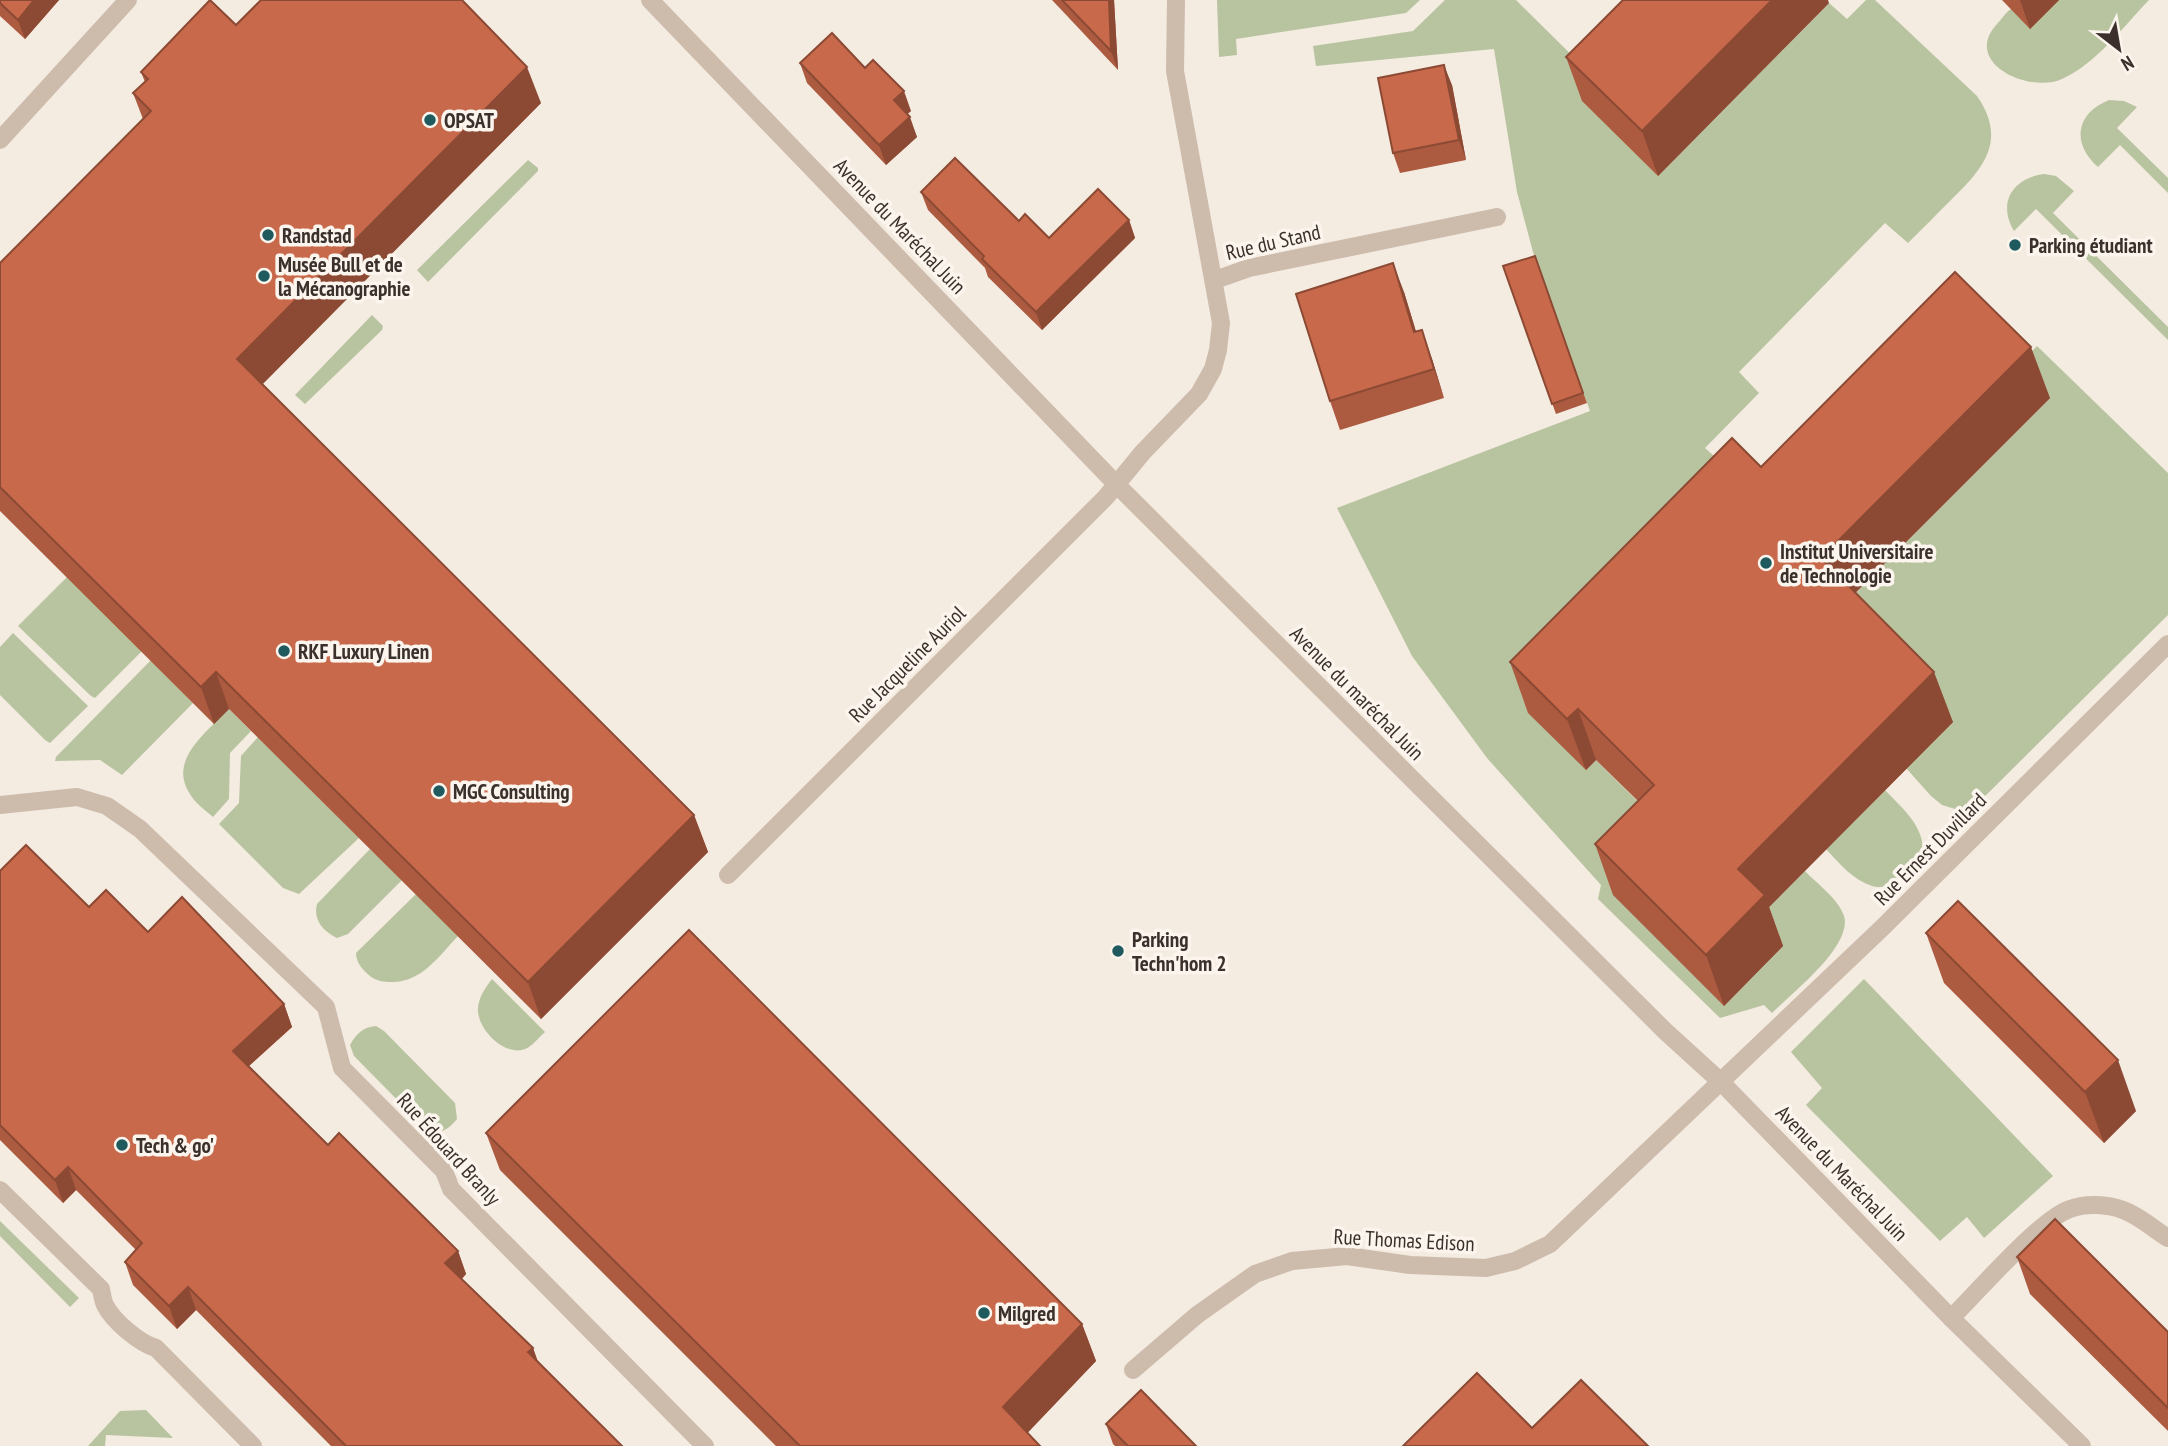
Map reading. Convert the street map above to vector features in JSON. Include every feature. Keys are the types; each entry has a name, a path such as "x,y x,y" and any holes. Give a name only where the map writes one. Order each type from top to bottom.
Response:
{"street":[{"path":"0,140 128,0"},
{"name":"Avenue du Maréchal Juin","path":"650,0 1116,484"},
{"path":"1176,0 1175,71 1214,280"},
{"name":"Rue du Stand","path":"1116,484 1199,394 1213,369 1221,323 1214,280 1249,268 1497,217"},
{"name":"Rue Jacqueline Auriol","path":"729,875 1116,484"},
{"name":"Avenue du maréchal Juin","path":"1116,484 1567,934"},
{"name":"Rue Ernest Duvillard","path":"1721,1082 1882,928 2168,645"},
{"name":"Rue Édouard Branly","path":"0,805 77,797 107,806 140,829 326,1007 342,1068 444,1171 452,1189 705,1446"},
{"name":"Avenue du Maréchal Juin","path":"1567,934 1721,1082 1951,1318 2081,1446"},
{"name":"Rue Thomas Edison","path":"1133,1370 1197,1315 1255,1274 1292,1261 1347,1256 1410,1265 1486,1268 1515,1261 1550,1244 1721,1082"},
{"path":"0,1190 101,1289 106,1306 125,1328 144,1345 156,1348 253,1446"},
{"path":"1951,1318 2027,1241 2069,1209 2099,1205 2122,1209 2168,1238"}],"green space":[{"path":"1217,0 1420,0 1406,13 1236,39 1237,55 1219,57"},
{"path":"1445,0 1516,0 1600,83 1658,175 1829,3 1847,19 1866,0 1875,0 1977,96 1991,127 1988,153 1973,177 1908,243 1885,223 1739,372 1759,393 1705,448 1751,489 1586,770 1596,760 1756,919 1805,871 1837,903 1844,916 1844,928 1839,941 1819,968 1772,1013 1764,1005 1720,1018 1598,899 1601,885 1487,758 1412,656 1337,508 1590,411 1533,252 1517,192 1494,49 1316,66 1313,46 1413,31"},
{"path":"2059,0 2149,0 2087,64 2062,79 2049,83 2033,82 2004,72 1993,62 1987,51 1988,38 1997,24 2011,9"},
{"path":"2109,100 2124,101 2137,107 2117,128 2168,178 2168,193 2120,145 2098,167 2089,158 2081,139 2081,129 2090,113"},
{"path":"528,160 538,171 428,282 417,270"},
{"path":"2044,174 2056,176 2074,191 2053,213 2168,327 2168,340 2036,209 2014,231 2007,210 2011,193 2024,181"},
{"path":"372,315 383,326 382,330 305,404 295,395"},
{"path":"2037,346 2168,473 2168,615 1974,807 1955,809 1942,805 1931,796 1906,768 1810,580 1869,579 2049,399 2017,366"},
{"path":"67,577 142,651 95,698 18,626"},
{"path":"13,633 88,706 50,743 0,695 0,647"},
{"path":"151,660 193,703 122,775 100,760 55,761 56,757"},
{"path":"229,709 251,731 230,753 229,799 213,817 190,794 184,781 183,769 193,747"},
{"path":"258,737 359,838 299,894 283,888 219,824 239,803 241,756"},
{"path":"1885,790 1915,824 1922,846 1920,856 1908,873 1900,880 1881,887 1859,880 1826,849"},
{"path":"370,849 402,880 348,934 337,938 320,924 316,915 317,904"},
{"path":"416,894 458,936 429,967 411,978 391,982 375,979 360,966 356,953"},
{"path":"492,979 545,1032 529,1047 512,1050 503,1046 495,1041 482,1025 478,1008"},
{"path":"1864,979 2053,1176 1984,1238 1967,1217 1940,1241 1806,1105 1822,1088 1791,1052"},
{"path":"376,1026 455,1103 457,1119 448,1128 440,1132 428,1131 354,1056 350,1045 355,1038 360,1032"},
{"path":"0,1221 79,1298 70,1307 0,1236"},
{"path":"146,1410 173,1438 106,1435 105,1446 88,1446 120,1411"}],"building":[{"path":"0,0 34,0 18,20"},
{"path":"210,0 236,25 261,0 462,0 527,67 237,359 694,815 528,982 216,672 201,687 0,487 0,263 151,111 133,93 148,79 141,72"},
{"path":"1062,0 1109,0 1111,51"},
{"path":"1623,0 1772,0 1642,131 1566,57"},
{"path":"832,33 865,68 873,60 904,91 894,100 910,117 879,145 800,63"},
{"path":"1444,65 1459,140 1393,153 1378,78"},
{"path":"955,158 1019,221 1025,214 1049,238 1098,189 1129,220 1036,312 982,259 984,256 921,192"},
{"path":"1535,256 1583,393 1552,404 1503,266"},
{"path":"1393,263 1414,332 1422,330 1434,369 1330,401 1296,294"},
{"path":"1955,272 2031,347 1821,558 1934,672 1738,869 1765,895 1706,955 1595,844 1654,785 1578,709 1567,719 1510,662 1732,438 1761,467"},
{"path":"26,845 89,907 106,890 148,932 182,897 284,1004 233,1051 328,1145 339,1133 458,1251 445,1263 533,1348 528,1352 622,1446 346,1446 188,1287 169,1306 125,1262 142,1243 68,1167 55,1180 0,1125 0,871"},
{"path":"1958,901 2118,1060 2085,1092 1926,933"},
{"path":"689,930 1082,1324 1003,1407 1040,1446 800,1446 486,1133"},
{"path":"2055,1219 2168,1332 2168,1408 2017,1257"},
{"path":"1477,1373 1532,1428 1581,1380 1648,1446 1403,1446"},
{"path":"1141,1390 1196,1446 1128,1446 1106,1424"}],"place":[{"name":"OPSAT","path":"430,120"},
{"name":"Randstad","path":"268,235"},
{"name":"Parking étudiant","path":"2015,245"},
{"name":"Musée Bull et de la Mécanographie","path":"264,276"},
{"name":"Institut Universitaire de Technologie","path":"1766,563"},
{"name":"RKF Luxury Linen","path":"284,651"},
{"name":"MGC Consulting","path":"439,791"},
{"name":"Parking Techn'hom 2","path":"1118,951"},
{"name":"Tech & go'","path":"122,1145"},
{"name":"Milgred","path":"984,1313"}]}
